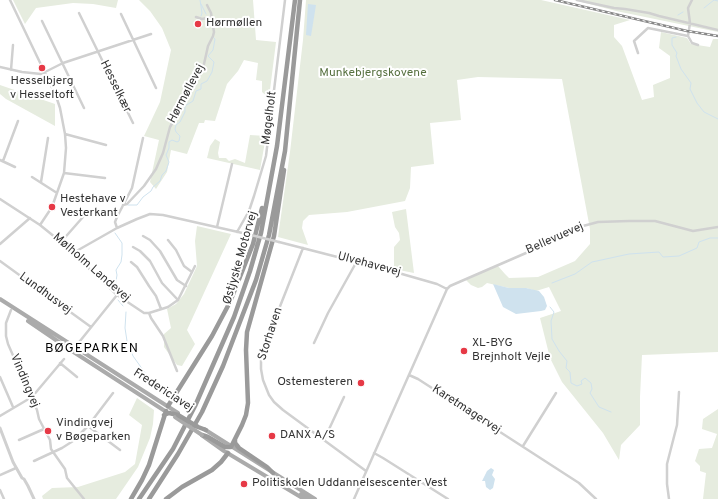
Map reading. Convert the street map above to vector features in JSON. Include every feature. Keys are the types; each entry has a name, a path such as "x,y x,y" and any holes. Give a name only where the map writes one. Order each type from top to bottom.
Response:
{"highway":[{"name":"Østjyske Motorvej","path":"139,499 173,449 195,406 234,317 252,263 261,233 270,182 284,93 295,0"},
{"name":"Østjyske Motorvej","path":"149,499 178,454 202,412 223,366 256,280 269,235 285,151 300,0"},
{"path":"202,436 208,437 225,447 231,447 242,425 248,404 246,350 247,332 274,236 286,157 285,151"},
{"path":"131,499 149,464 167,411 222,319 230,302 253,244 270,182"},
{"path":"167,411 206,430"},
{"path":"235,440 235,443 239,448 267,467 273,473"},
{"path":"166,499 182,487 212,470 228,453"}],"main road":[{"name":"Fredericiavej","path":"0,300 11,310 72,351 167,411"},
{"name":"Fredericiavej","path":"0,300 76,346 167,411"},
{"name":"Fredericiavej","path":"177,415 202,436 304,499"},
{"path":"206,430 315,499"},
{"path":"228,453 231,447"},
{"path":"268,477 279,481 309,499"}],"street":[{"path":"10,0 56,96 65,134 66,148 64,173 52,208 40,225"},
{"name":"Møgelholt","path":"237,232 249,211 266,156 286,0"},
{"path":"577,0 614,8 649,13 718,30"},
{"path":"692,0 688,8 690,23 688,36 692,43 698,45"},
{"name":"Hørmøllevej","path":"124,205 127,204 144,186 160,163 173,120 204,64 208,46 213,36 212,17 207,5"},
{"name":"Hesselkær","path":"79,13 133,123"},
{"path":"120,14 156,88"},
{"path":"196,16 202,19 212,17"},
{"path":"42,21 84,108"},
{"path":"638,53 634,41 639,34 648,28 688,36"},
{"name":"Hesselkær","path":"44,72 63,63 151,34"},
{"path":"11,70 13,45"},
{"path":"0,67 36,74 44,72"},
{"path":"15,167 1,160 18,121"},
{"path":"65,134 106,145"},
{"path":"41,182 48,138"},
{"path":"117,228 116,222 132,188 143,138"},
{"path":"217,227 232,164"},
{"path":"64,173 105,178"},
{"path":"32,176 58,193"},
{"name":"Mølholm Landevej","path":"0,199 40,225 61,242 117,295 144,313 149,313"},
{"name":"Ulvehavevej","path":"73,253 117,228 144,216 157,214 357,261 437,284 447,289"},
{"path":"61,242 84,217"},
{"path":"0,244 30,218"},
{"name":"Bellevuevej","path":"447,289 450,286 590,224 629,220 655,222 693,231 718,227"},
{"path":"143,236 150,240 160,251 177,280 186,286"},
{"path":"168,240 176,250 184,266 192,272"},
{"path":"133,246 150,261 162,283 178,300"},
{"name":"Storhaven","path":"303,248 264,347 261,358 261,369 265,387 274,402 283,410 366,471"},
{"name":"Lundhusvej","path":"0,261 91,327"},
{"path":"314,343 328,313 357,261"},
{"path":"131,262 141,272 156,296 161,309"},
{"path":"177,371 163,336 150,318 149,313 168,307 178,300 195,266"},
{"path":"354,499 447,289"},
{"path":"76,346 117,295"},
{"name":"Vindingvej","path":"11,310 6,323 6,338 54,452 64,469 67,478 84,499"},
{"path":"0,416 31,397 64,359"},
{"path":"60,363 77,377"},
{"name":"Karetmagervej","path":"409,375 418,379 579,482 596,499"},
{"path":"0,377 13,407"},
{"path":"669,499 666,484 667,464 677,425 679,392"},
{"path":"34,461 74,441 88,426 113,393"},
{"path":"523,446 556,393"},
{"path":"324,440 344,396"},
{"path":"88,426 120,450"},
{"path":"0,428 16,468 24,479 34,499"},
{"path":"19,440 44,429"},
{"path":"374,453 448,499"},
{"path":"0,475 16,468"},
{"path":"0,490 4,499"}],"green space":[{"path":"13,0 118,0 116,8 93,4 73,3 36,8 25,24"},
{"path":"139,0 253,0 256,40 276,42 269,98 262,92 262,81 256,80 258,63 244,60 238,71 227,84 215,121 205,120 204,123 199,123 187,154 171,150 167,172 156,189 150,182 159,140 144,136 160,102 171,50 162,28 150,11"},
{"name":"Munkebjergskovene","path":"306,0 541,0 630,20 614,25 614,37 622,46 642,100 654,97 653,85 670,78 670,56 659,48 661,32 687,38 691,44 710,47 713,39 718,39 718,352 642,355 640,425 621,445 619,460 603,433 562,382 550,358 540,318 561,311 549,287 536,291 526,288 509,288 487,283 478,288 471,285 466,280 498,266 509,278 538,277 575,261 590,244 590,229 562,79 478,77 457,80 461,120 430,123 434,164 411,167 410,188 405,201 347,212 309,215 303,221 302,228 308,245 278,237 290,152 303,40"},
{"path":"574,0 718,0 718,32 616,11"},
{"path":"0,85 55,104 55,126 6,99 0,94"},
{"path":"250,135 266,136 260,170 207,158 210,146 215,139 220,142 218,153 219,158 226,158 229,161 235,159 245,163"},
{"path":"406,209 414,273 394,269 394,247 400,240 399,233 395,227 392,212"},
{"path":"197,226 231,234 187,330 195,344 182,366 177,365 164,347 164,334 171,328 167,309 176,304 184,294 197,266 195,241"},
{"path":"137,398 154,410 153,424 150,438 138,467 116,499 43,499 42,496 52,488 78,487 125,472 135,464 142,425 129,415"},
{"path":"718,409 718,499 703,499 706,473 700,471 700,466 695,461 699,449 712,448 717,434 702,429 703,419"}],"water":[{"path":"308,4 316,5 311,36 306,35"},
{"path":"493,284 509,288 526,288 539,291 544,297 547,306 545,310 516,314 503,307"},
{"path":"491,468 494,470 492,475 495,479 493,488 490,490 486,487 485,481 482,481 487,471"}],"waterway":[{"path":"200,0 201,16"},
{"path":"704,8 714,0 718,1"},
{"path":"201,4 206,14"},
{"path":"678,15 683,12"},
{"path":"128,205 137,205 143,197 160,181 162,175 166,171 169,162 166,155 169,148 169,142 172,140 177,142 179,141 180,136 176,132 176,125 180,122 185,112 185,106 193,101 196,91 201,89 201,84 207,81 212,72 214,62 208,56 213,50 215,39 213,37"},
{"path":"676,37 672,38 672,45 677,53 676,56 681,69 691,83 690,89 697,103 704,112 718,119"},
{"path":"115,233 122,243 122,255 121,262 116,270 117,275 115,287"},
{"path":"552,283 575,274 592,262 629,254 659,252 663,257 679,256 697,248 699,242 710,238 718,238"},
{"path":"118,300 123,306"},
{"path":"550,307 554,312 551,321 552,339 567,361 566,368 570,372 571,383 577,386 582,384 581,381 585,378 591,383 592,389 590,393 599,407 611,412"},
{"path":"126,312 125,328 127,341 133,356 153,384 166,395"}],"railway":[{"path":"555,0 687,31 718,36"}],"place":[{"name":"Hørmøllen","path":"198,24"},
{"name":"Hesselbjerg v Hesseltoft","path":"42,68"},
{"name":"Hestehave v Vesterkant","path":"52,207"},
{"name":"XL-BYG Brejnholt Vejle","path":"464,351"},
{"name":"Ostemesteren","path":"361,383"},
{"name":"Vindingvej v Bøgeparken","path":"48,431"},
{"name":"DANX A/S","path":"272,436"},
{"name":"Politiskolen Uddannelsescenter Vest","path":"244,484"}],"district":[{"name":"BØGEPARKEN","path":"92,349"}]}
